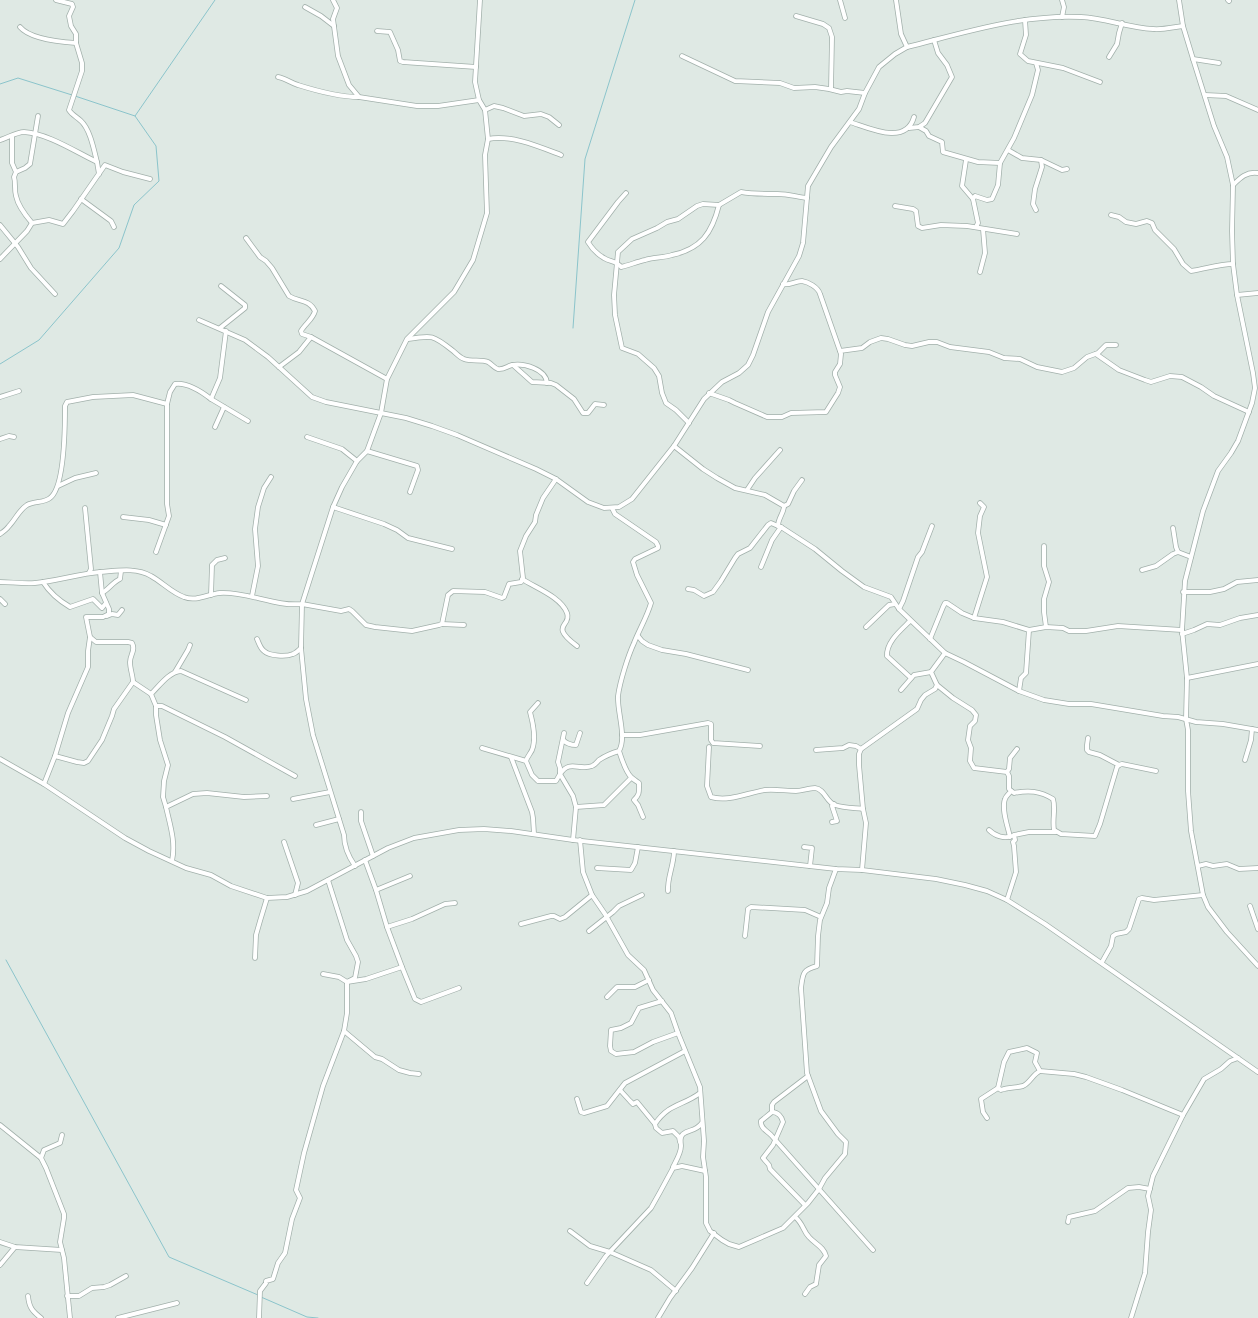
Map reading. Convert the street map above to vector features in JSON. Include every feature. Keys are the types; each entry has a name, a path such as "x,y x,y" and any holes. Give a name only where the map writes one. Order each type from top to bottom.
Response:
{"street":[{"path":"56,0 72,4 69,16 71,26 76,34 76,43 82,63 82,71 69,110 81,120 86,127 97,162 99,174"},
{"path":"333,0 338,8 332,18 338,56 349,84 359,98"},
{"path":"355,866 348,857 344,845 344,835 313,735 306,699 301,648 302,604 333,506 357,461 367,451 381,414 387,379 407,339 454,292 473,260 487,214 485,155 488,139 485,110 479,100 475,82 480,0"},
{"path":"840,0 845,18"},
{"path":"896,0 901,34 907,47"},
{"path":"1062,0 1064,7 1062,17"},
{"path":"1179,0 1183,26 1214,126 1227,157 1233,185 1233,264 1236,295 1255,388 1252,403 1238,440 1218,472 1204,511 1183,592 1182,632 1187,678 1186,719 1191,831 1203,895 1208,907 1227,932 1258,966"},
{"path":"305,7 321,16 334,26"},
{"path":"796,16 823,24 829,28 832,37 831,89"},
{"path":"199,320 245,340 268,357 312,397 326,402 406,418 458,435 556,479 588,502 604,508 619,507 632,499 674,446 709,393 722,382 739,373 748,365 768,312 782,284 791,272 801,249 803,243 808,186 831,147 859,109 865,93 879,67 895,54 907,47 978,29 1025,20 1082,17 1154,30 1183,26"},
{"path":"1025,20 1026,35 1020,54 1028,61 1063,68 1100,82"},
{"path":"1109,58 1117,44 1122,24"},
{"path":"20,27 23,30 38,36 58,41 76,43"},
{"path":"377,31 390,32 398,50 400,62 476,66"},
{"path":"850,122 884,133 893,134 909,128 919,127 925,122 952,77 949,68 938,53 934,40"},
{"path":"682,56 735,81 780,83 794,88 815,87 841,92 847,91 865,93"},
{"path":"1193,59 1219,63"},
{"path":"972,199 975,196 987,200 992,198 998,185 1000,163 1008,150 1032,95 1038,70 1036,63"},
{"path":"278,77 296,85 347,97 416,106 438,106 479,100"},
{"path":"1205,95 1226,96 1258,110"},
{"path":"485,110 494,106 524,116 541,114 549,117 559,125"},
{"path":"16,172 30,164 38,116"},
{"path":"909,128 914,117"},
{"path":"919,127 926,131 929,136 942,142 944,152 966,160 1000,163"},
{"path":"0,140 22,132 36,134 97,162"},
{"path":"12,136 12,163 16,172 14,176 16,183 15,195 25,215 32,223"},
{"path":"488,139 495,138 524,142 561,155"},
{"path":"1008,150 1022,158 1041,160 1062,170 1068,169"},
{"path":"966,160 962,186 972,199 978,223 976,227"},
{"path":"1036,210 1033,204 1035,189 1042,167 1041,160"},
{"path":"0,259 27,231 32,223 49,220 63,224 105,165 123,172 150,178"},
{"path":"1233,185 1242,175 1258,173"},
{"path":"689,423 676,410 666,403 659,376 654,368 638,354 622,348 615,315 614,295 618,252 632,239 667,222 678,219 697,206 703,204 719,205 741,192 807,198"},
{"path":"626,193 588,242 593,250 605,259 618,263 621,267 645,260 672,256 692,249 707,235 716,216 719,205"},
{"path":"81,199 111,221 114,227"},
{"path":"895,206 913,209 916,211 918,226 922,228 940,225 976,227 1017,234"},
{"path":"1111,215 1120,217 1126,222 1136,224 1147,222 1152,224 1155,230 1174,249 1184,264 1191,271 1224,264 1233,264"},
{"path":"0,225 32,268 55,294"},
{"path":"980,272 985,253 983,229"},
{"path":"246,238 260,257 266,260 272,268 289,296 293,299 307,302 313,306 316,311 301,331 302,334 387,379"},
{"path":"709,393 729,400 761,416 767,417 782,417 791,413 826,412 840,387 835,372 841,360 840,351 819,290 801,281 786,285 782,284"},
{"path":"220,328 245,308 245,305 221,286"},
{"path":"1236,295 1258,293"},
{"path":"211,399 220,378 226,331"},
{"path":"407,339 426,336 437,338 465,360 488,362 496,369 500,370 513,365 521,365 535,369 547,379 547,383"},
{"path":"279,367 299,352 311,338"},
{"path":"840,351 862,348 866,344 881,338 888,339 905,346 937,342 950,347 989,352 1004,358 1020,359 1037,367 1062,372 1074,368 1088,357 1103,349 1106,345 1116,345"},
{"path":"1096,354 1120,370 1151,382 1170,376 1182,378 1201,387 1214,396 1249,412"},
{"path":"513,365 532,382 556,385 574,399 583,413 588,413 595,404 604,405"},
{"path":"156,552 169,516 167,504 167,404 170,392 176,384 182,384 201,392 248,421"},
{"path":"0,397 19,391"},
{"path":"0,534 9,527 19,512 27,505 49,499 55,494 58,486 65,443 65,406 67,402 93,397 133,395 167,404"},
{"path":"215,427 224,407"},
{"path":"0,439 9,436 14,437"},
{"path":"307,437 342,449 357,461"},
{"path":"674,446 703,469 735,488 765,495 784,506"},
{"path":"747,490 755,478 780,450"},
{"path":"367,451 417,466 418,470 410,492"},
{"path":"58,486 75,478 96,473"},
{"path":"252,596 258,566 255,529 258,507 264,488 271,477"},
{"path":"522,579 520,551 526,536 535,522 536,515 543,498 556,479"},
{"path":"761,567 779,526 778,520 784,506 788,504 794,491 802,480"},
{"path":"974,618 987,577 978,533 980,516 984,507 980,503"},
{"path":"333,506 384,524 397,530 408,538 452,549"},
{"path":"85,508 91,569 89,573"},
{"path":"612,508 615,514 656,542 658,546 658,548 635,559 633,562 637,575 651,603 638,636 634,642 618,696 622,735 619,751 631,778 639,783 638,797 634,800 643,817"},
{"path":"123,517 149,520 166,525"},
{"path":"688,589 694,590 704,596 710,594 721,581 738,554 750,548 771,523 779,526 811,546 864,587 890,597 899,609 945,653 1019,691 1044,700 1056,702 1069,704 1091,704 1186,719 1196,722 1258,730"},
{"path":"899,609 932,526"},
{"path":"1174,528 1178,552"},
{"path":"1044,546 1044,566 1048,582 1044,599 1046,627"},
{"path":"1142,570 1156,566 1178,552 1191,557"},
{"path":"211,595 212,565 217,560 225,558"},
{"path":"0,582 33,583 65,579 89,573 136,570 149,574 184,597 193,599 220,593 252,596 294,605 302,604 341,611 349,609 352,610 366,625 412,631 439,626 442,624 464,625"},
{"path":"102,593 120,579 122,571"},
{"path":"100,572 102,593 109,609 109,614 107,616"},
{"path":"442,624 448,595 450,592 485,592 502,598 504,597 509,584 521,582 522,579"},
{"path":"522,579 534,587 543,590 563,607 568,618 562,626 562,630 565,636 577,646"},
{"path":"1183,592 1210,592 1224,589 1237,582 1258,580"},
{"path":"43,582 49,591 70,607 93,599 102,608 106,603"},
{"path":"0,599 5,604"},
{"path":"930,638 945,603 951,604 962,613 974,618 1003,622 1029,630 1046,627 1063,628 1069,631 1118,626 1182,632 1194,630 1207,624 1220,625 1240,618 1258,615"},
{"path":"866,627 889,605 895,604"},
{"path":"44,784 55,756 68,713 88,667 90,637 86,617 104,617 112,614 118,615 122,610"},
{"path":"910,620 888,646 886,652 887,656 911,678"},
{"path":"1019,691 1021,678 1026,673 1029,630"},
{"path":"638,636 648,645 662,650 686,654 748,670"},
{"path":"55,756 77,762 84,763 88,761 102,740 114,709 133,682 130,660 134,651 134,646 132,643 96,642 90,637"},
{"path":"257,639 264,652 269,654 289,656 295,654 301,648"},
{"path":"151,694 169,676 176,672 190,644"},
{"path":"901,690 914,675 931,672 945,653"},
{"path":"1187,678 1258,664"},
{"path":"176,672 181,672 246,700"},
{"path":"931,672 937,685 953,698 972,710 976,715 975,721 970,726 968,740 971,748 970,761 974,768 1007,772"},
{"path":"133,682 151,694 156,706 160,740 168,764 164,780 163,797 174,840 172,861"},
{"path":"862,870 866,823 863,809 859,764 859,754 861,749 917,709 921,700 937,685"},
{"path":"526,762 533,748 534,724 530,712 538,703"},
{"path":"156,706 162,706 225,737 295,776"},
{"path":"622,735 640,735 708,723 711,724 711,740 713,743 760,746"},
{"path":"1245,760 1251,740 1252,729"},
{"path":"564,733 558,762 560,774 573,796 576,807 574,840"},
{"path":"563,740 565,743 576,745 580,733"},
{"path":"1088,738 1087,750 1089,752 1100,755 1119,765 1122,764 1156,771"},
{"path":"816,750 843,748 849,745 856,746 861,749"},
{"path":"482,748 522,759 526,762 532,775 538,781 556,781 560,774 569,766 592,766 603,758 619,751"},
{"path":"709,748 707,786 711,798 729,798 767,790 797,791 812,788 822,791 834,804 863,809"},
{"path":"1011,791 1009,789 1009,776 1007,772 1009,769 1010,758 1017,749"},
{"path":"511,757 533,818 534,834"},
{"path":"0,759 44,784 125,838 149,852 186,868 212,875 231,886 267,898 296,895 328,880 372,856 414,838 459,830 484,829 836,869 862,870 936,879 965,885 987,891 1008,900 1102,962 1258,1072"},
{"path":"990,830 997,835 1012,836 1029,832 1056,832 1061,834 1094,836 1100,824 1117,767 1119,765"},
{"path":"576,807 604,805 631,778"},
{"path":"1011,791 1014,793 1028,790 1044,793 1053,799 1053,824 1056,832"},
{"path":"1008,900 1016,872 1013,842 1015,840 1012,836 1004,811 1004,800 1011,791"},
{"path":"293,799 330,792"},
{"path":"166,807 193,794 207,793 244,797 267,796"},
{"path":"832,822 837,821 832,806 834,804"},
{"path":"361,812 362,822 372,856"},
{"path":"316,825 339,820"},
{"path":"580,840 583,872 592,895 607,918 628,956 644,970 653,990 671,1013 697,1078 703,1123 703,1157 707,1187 707,1228 710,1232 714,1233 729,1244 739,1247 783,1228 820,1189 825,1178 845,1154 846,1142 838,1134 821,1111 808,1076 801,988 803,974 808,968 817,966 818,936 821,917 827,903 829,888 836,869"},
{"path":"284,842 298,883 296,895"},
{"path":"597,868 631,870 635,863 638,847"},
{"path":"804,848 812,848 810,866"},
{"path":"668,891 668,881 673,866 674,851"},
{"path":"365,860 402,967 418,1001 421,1002 459,988"},
{"path":"1198,866 1206,864 1213,866 1227,864 1239,869 1258,868"},
{"path":"376,890 410,876"},
{"path":"328,880 347,940 358,962 355,978 347,982"},
{"path":"521,924 551,916 560,919 565,917 592,895"},
{"path":"589,931 607,918 619,906 642,895"},
{"path":"1102,962 1111,946 1113,936 1126,932 1129,928 1139,899 1154,900 1203,895"},
{"path":"255,958 256,935 267,898"},
{"path":"387,927 412,919 445,904 455,903"},
{"path":"1250,906 1258,929"},
{"path":"745,936 748,909 751,907 805,910 821,917"},
{"path":"1254,961 1258,957"},
{"path":"394,969 399,959"},
{"path":"323,974 339,977 347,982 366,979 402,967"},
{"path":"607,997 617,987 635,986 649,980"},
{"path":"259,1318 260,1291 266,1281 273,1279 278,1263 282,1259 284,1253 292,1219 300,1198 296,1190 312,1124 323,1086 344,1031 347,1013 347,982"},
{"path":"662,1001 639,1008 630,1023 620,1028 611,1030 611,1051 616,1054 634,1052 653,1042 678,1033"},
{"path":"344,1031 375,1057 382,1059 399,1070 419,1074"},
{"path":"987,1118 983,1112 981,1099 998,1088 1004,1062 1009,1052 1027,1048 1037,1053 1035,1062 1040,1071"},
{"path":"577,1099 581,1112 587,1113 607,1106 625,1083 685,1051"},
{"path":"1131,1318 1145,1273 1151,1210 1148,1196 1153,1176 1182,1114 1204,1079 1221,1069 1230,1061 1238,1058"},
{"path":"998,1088 1001,1090 1010,1087 1023,1086 1029,1082 1037,1072 1040,1071 1074,1074 1122,1090 1182,1114"},
{"path":"808,1076 774,1102 772,1105 772,1112 761,1122 762,1128 775,1139 873,1250"},
{"path":"587,1283 610,1252 651,1208 680,1153 682,1146 679,1137 673,1131 662,1133 656,1128 655,1124 637,1102 634,1104 620,1090"},
{"path":"655,1124 662,1114 700,1093"},
{"path":"772,1112 776,1112 782,1118 783,1122 773,1145 763,1158 769,1165 770,1169 805,1205"},
{"path":"680,1142 684,1133 698,1128 703,1123"},
{"path":"0,1125 41,1158 64,1214 64,1222 60,1237 64,1258 70,1318"},
{"path":"41,1158 44,1150 60,1143 62,1135"},
{"path":"672,1168 682,1166 705,1171"},
{"path":"1068,1222 1069,1217 1097,1210 1128,1188 1139,1187 1143,1189 1150,1189"},
{"path":"794,1217 800,1221 809,1237 817,1243 826,1254 819,1265 816,1284 810,1287 805,1294"},
{"path":"570,1231 590,1246 610,1252 651,1270 676,1291"},
{"path":"658,1318 714,1233"},
{"path":"0,1242 15,1247 62,1250"},
{"path":"0,1265 15,1247"},
{"path":"67,1296 79,1296 92,1288 110,1285 126,1276"},
{"path":"28,1296 28,1303 31,1310 40,1318"},
{"path":"118,1318 177,1303"}],"waterway":[{"path":"0,364 39,340 119,248 134,205 159,181 156,146 135,116 215,0"},
{"path":"573,328 585,159 635,0"},
{"path":"0,84 18,78 72,95"},
{"path":"75,96 135,116"},
{"path":"6,960 169,1257 258,1295"},
{"path":"261,1297 307,1317 318,1318"}]}
